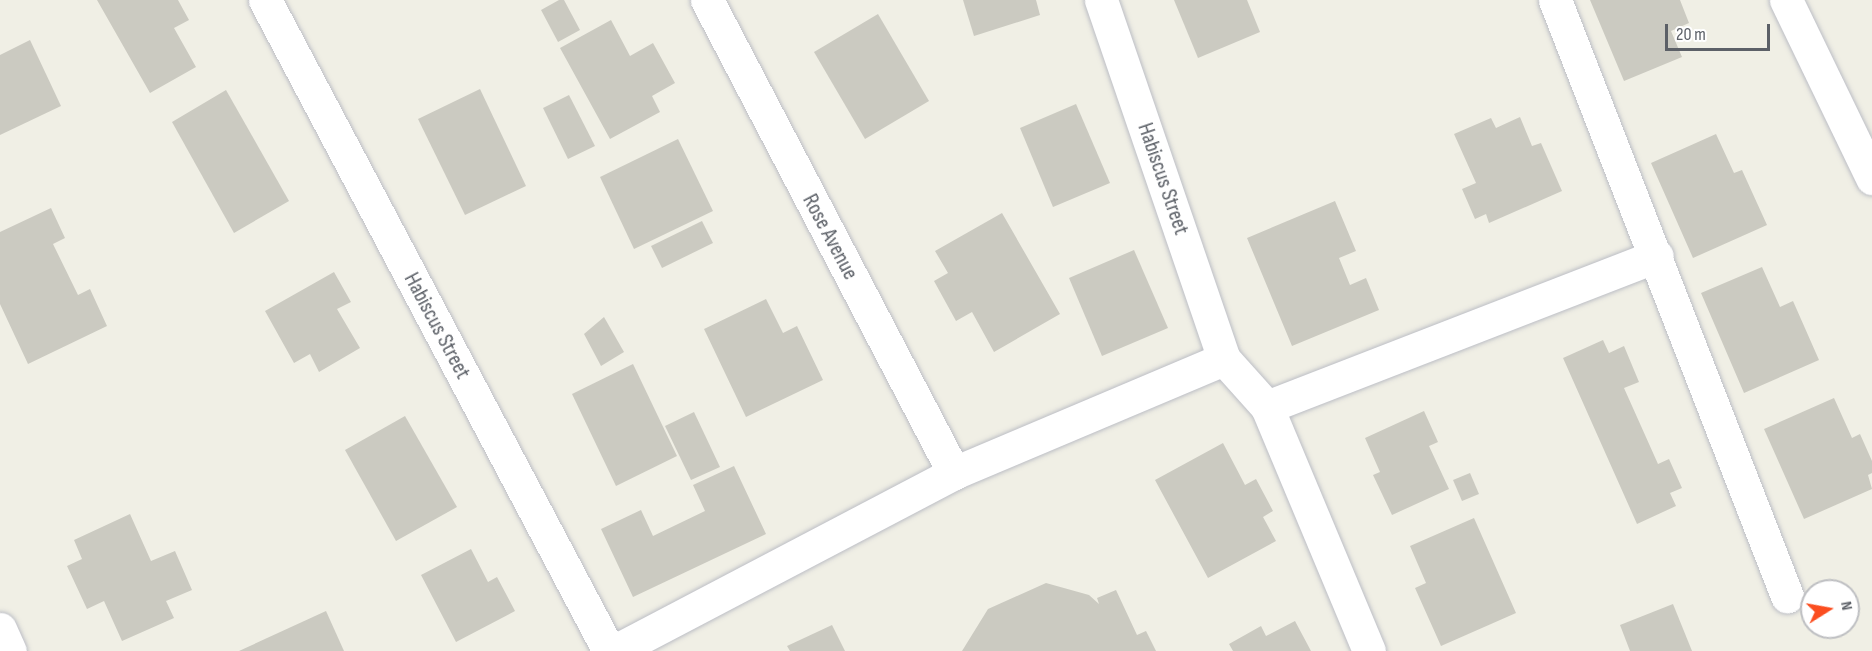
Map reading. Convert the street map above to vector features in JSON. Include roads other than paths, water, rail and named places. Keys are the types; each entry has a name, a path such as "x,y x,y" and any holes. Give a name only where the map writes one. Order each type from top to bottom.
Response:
{"street":[{"name":"Habiscus Street","path":"265,0 609,651"},
{"name":"Rose Avenue","path":"707,0 954,473"},
{"name":"Habiscus Street","path":"1101,0 1224,359"},
{"path":"1555,0 1657,256 1787,596"},
{"path":"1786,0 1872,178"},
{"path":"1267,407 1657,256"},
{"path":"615,651 954,473 1224,359 1267,407 1369,651"},
{"path":"0,629 10,651"}]}
